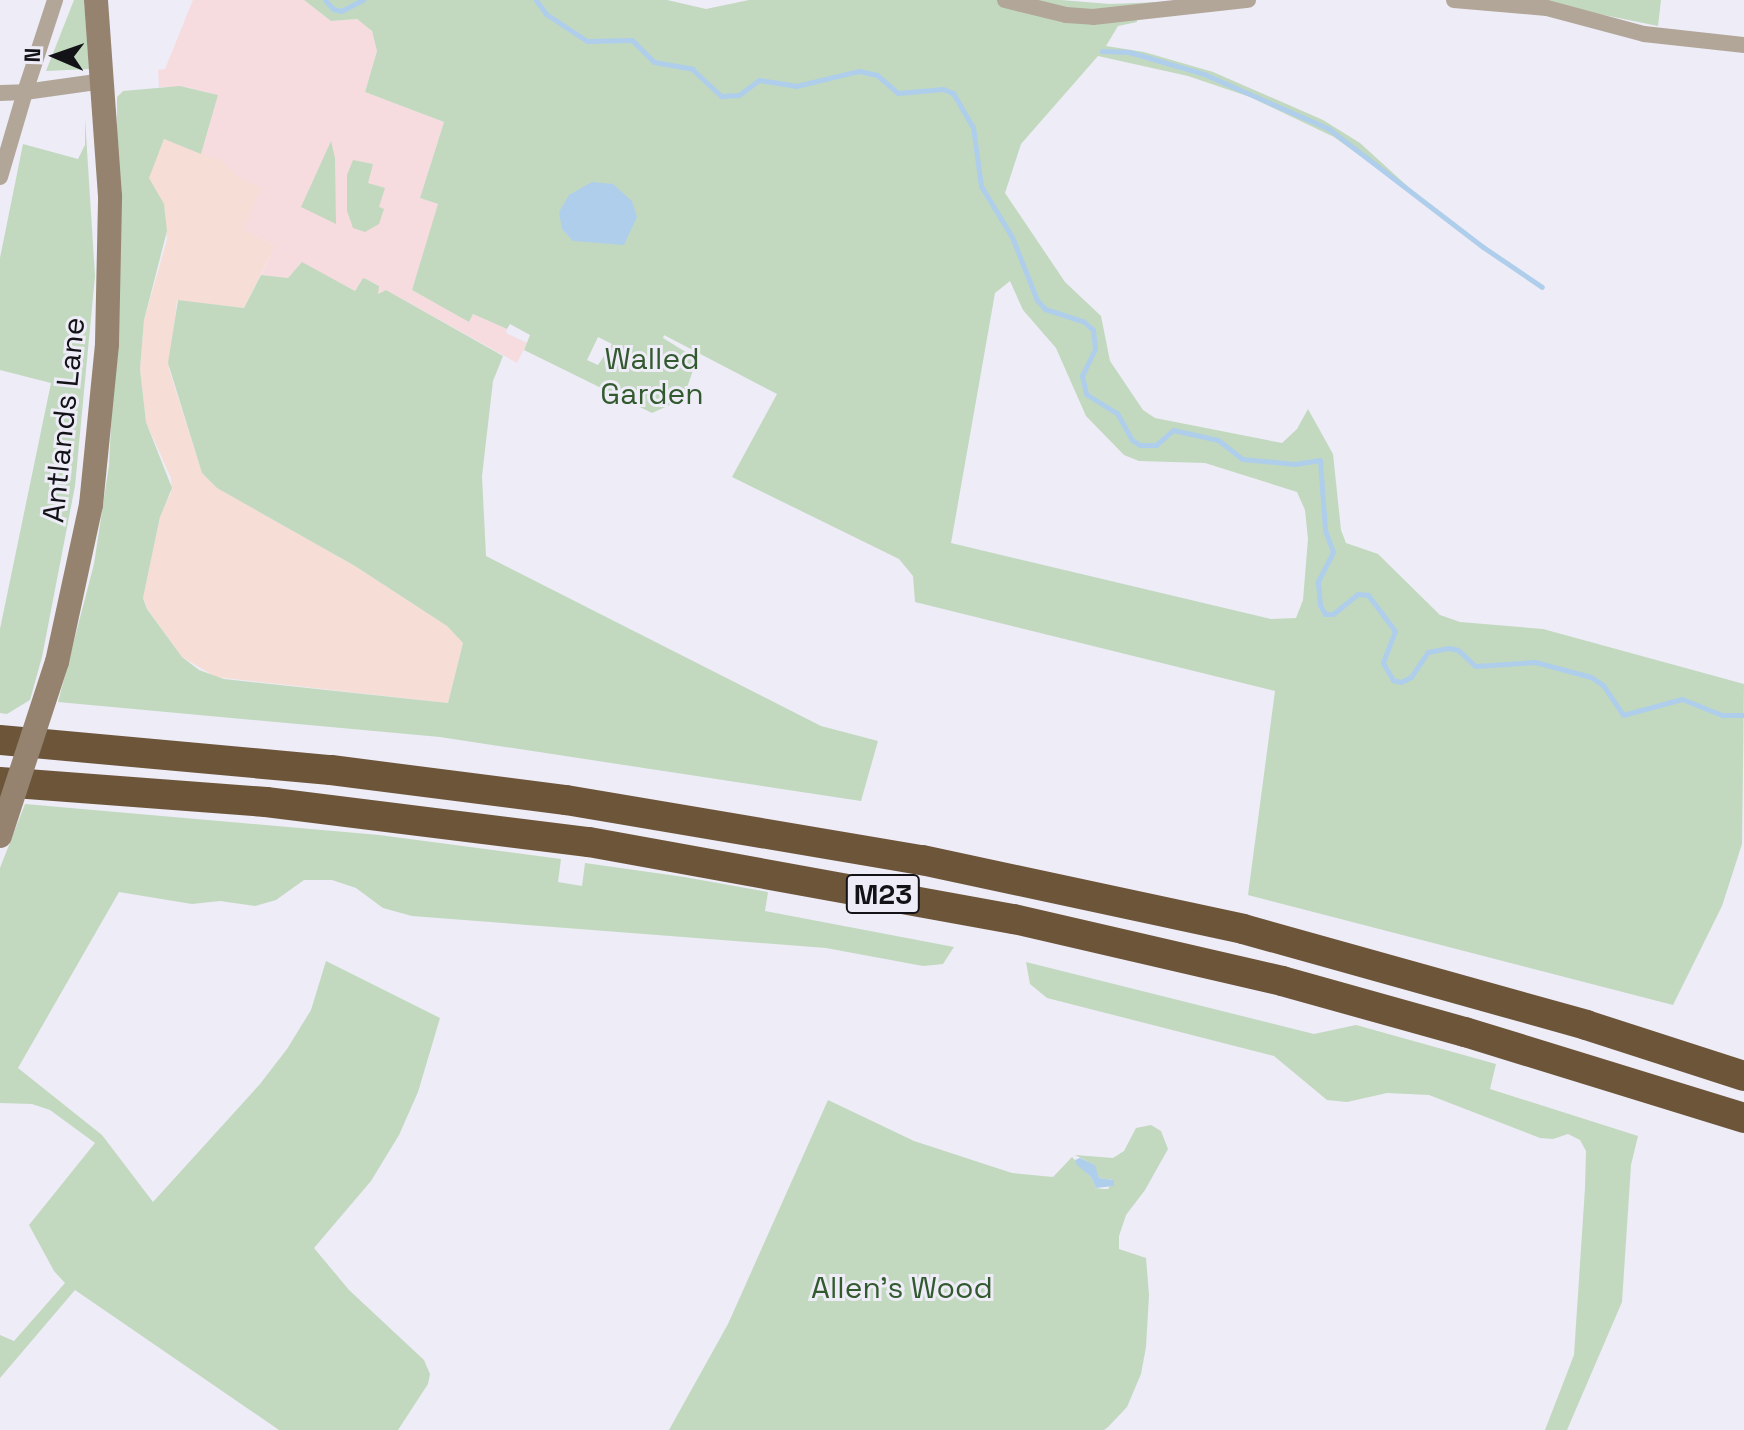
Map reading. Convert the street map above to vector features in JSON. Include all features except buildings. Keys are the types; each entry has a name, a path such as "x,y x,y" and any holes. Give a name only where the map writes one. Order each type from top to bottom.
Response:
{"highway":[{"name":"M23","path":"0,740 316,768 566,800 922,860 1243,929 1586,1025 1744,1076"},
{"name":"M23","path":"0,782 266,802 589,842 1014,919 1282,981 1465,1032 1744,1118"}],"main road":[{"name":"Antlands Lane","path":"0,836 57,662 86,532 101,419 110,275 103,81 96,0"}],"street":[{"path":"0,177 55,0"},
{"path":"1005,0 1051,12 1093,17 1248,0"},
{"path":"1454,0 1547,8 1644,34 1744,45"},
{"path":"0,93 103,81"}],"shaded area":[{"path":"193,0 304,0 331,21 356,19 367,25 377,40 377,51 365,92 444,122 420,198 439,204 412,290 469,321 473,314 507,329 506,333 527,343 517,363 386,290 378,294 378,285 363,278 355,291 302,263 288,278 261,275 275,246 243,229 260,188 238,177 224,162 201,154 218,95 185,87 159,87 158,70 165,69"},
{"path":"164,139 224,162 238,177 261,188 243,229 275,246 244,308 177,300 169,369 202,473 217,488 355,566 447,626 463,643 448,703 216,677 182,657 147,608 143,597 161,513 171,493 171,478 146,422 140,369 144,320 167,240 165,210 148,178"}],"green space":[{"path":"74,0 84,0 89,69 46,71"},
{"name":"Walled Garden","path":"304,0 667,0 706,9 749,0 1061,0 1110,4 1211,0 1136,11 1137,22 1118,26 1106,46 1144,52 1213,72 1323,120 1360,143 1427,204 1334,137 1250,97 1188,76 1098,56 1021,144 1005,193 1065,282 1101,316 1110,361 1143,410 1155,418 1282,443 1297,429 1308,409 1333,454 1341,530 1346,543 1378,554 1440,615 1460,622 1543,629 1744,684 1742,844 1722,906 1673,1005 1248,895 1275,691 915,602 913,576 899,559 732,477 777,394 664,335 663,338 697,359 683,399 652,413 524,350 530,335 510,324 507,329 473,314 469,322 412,290 438,204 420,198 444,122 365,92 377,51 372,31 357,19 331,21","holes":["1010,281 1023,310 1056,348 1086,416 1124,455 1139,461 1205,463 1297,492 1305,510 1308,539 1303,600 1296,618 1271,619 951,543 995,293","598,337 612,344 598,365 587,360"]},
{"path":"1530,0 1661,0 1658,26"},
{"path":"180,86 218,95 201,154 164,139 149,178 164,204 167,231 144,320 140,369 146,422 172,488 160,517 143,598 147,609 182,657 199,670 224,679 448,703 463,643 447,626 355,566 217,488 202,473 168,363 178,300 244,308 261,275 288,278 302,262 355,291 363,278 366,279 379,286 378,294 386,290 503,356 493,381 482,476 486,556 821,726 878,741 861,801 440,737 58,702 94,564 109,465 117,309 117,97 123,91"},
{"path":"85,118 95,276 75,486 42,657 30,700 7,714 0,713 0,629 51,383 0,370 0,258 23,144 78,159 85,145"},
{"path":"331,141 335,158 336,224 301,207"},
{"path":"353,160 373,164 368,183 385,188 379,207 384,209 379,224 365,232 353,228 347,211 347,175"},
{"path":"25,804 379,835 561,859 558,882 582,886 585,863 684,877 768,892 765,911 954,947 943,964 923,966 826,948 412,916 383,908 356,888 332,880 304,880 276,900 255,906 220,901 192,904 119,892 18,1068 102,1135 153,1202 260,1084 287,1049 311,1010 326,961 440,1018 418,1092 399,1135 371,1181 314,1248 349,1290 424,1360 430,1374 428,1384 398,1430 279,1430 75,1290 0,1378 0,1335 14,1341 65,1283 54,1271 29,1225 95,1143 50,1110 32,1104 0,1103 0,868"},
{"path":"1026,962 1314,1034 1356,1025 1496,1064 1490,1089 1638,1136 1631,1165 1622,1302 1567,1430 1545,1430 1574,1355 1585,1188 1586,1151 1580,1140 1568,1134 1553,1139 1540,1138 1429,1095 1387,1093 1347,1102 1327,1100 1274,1056 1047,998 1030,984"},
{"name":"Allen's Wood","path":"828,1100 914,1141 1012,1173 1053,1177 1072,1157 1091,1177 1096,1188 1103,1189 1108,1189 1114,1180 1099,1178 1094,1165 1075,1155 1113,1158 1124,1151 1136,1128 1151,1125 1161,1131 1168,1149 1145,1190 1126,1215 1119,1236 1119,1249 1146,1258 1149,1295 1146,1347 1141,1374 1127,1407 1108,1427 1104,1430 669,1430 728,1324"}],"water":[{"path":"592,182 613,184 632,201 637,217 624,245 573,241 562,229 559,212 569,195"},
{"path":"1080,1158 1095,1165 1099,1178 1114,1180 1114,1186 1096,1188 1091,1177 1076,1164 1075,1160"}],"waterway":[{"path":"325,0 333,9 341,11 363,0"},
{"path":"536,0 546,14 587,41 632,40 654,62 692,69 721,96 739,95 759,80 796,86 859,71 877,75 898,93 943,89 953,93 973,127 981,186 1012,237 1037,300 1045,309 1083,321 1093,330 1095,349 1082,376 1086,394 1117,413 1132,440 1140,445 1156,445 1173,430 1218,440 1242,459 1295,464 1320,460 1325,530 1333,552 1318,582 1320,605 1325,614 1333,614 1358,594 1368,595 1395,631 1383,663 1393,680 1401,682 1411,677 1428,652 1449,648 1458,650 1475,666 1535,662 1591,677 1603,685 1623,715 1682,699 1722,715 1744,715"},
{"path":"1102,51 1129,52 1204,74 1329,129 1483,247 1542,287"}]}
